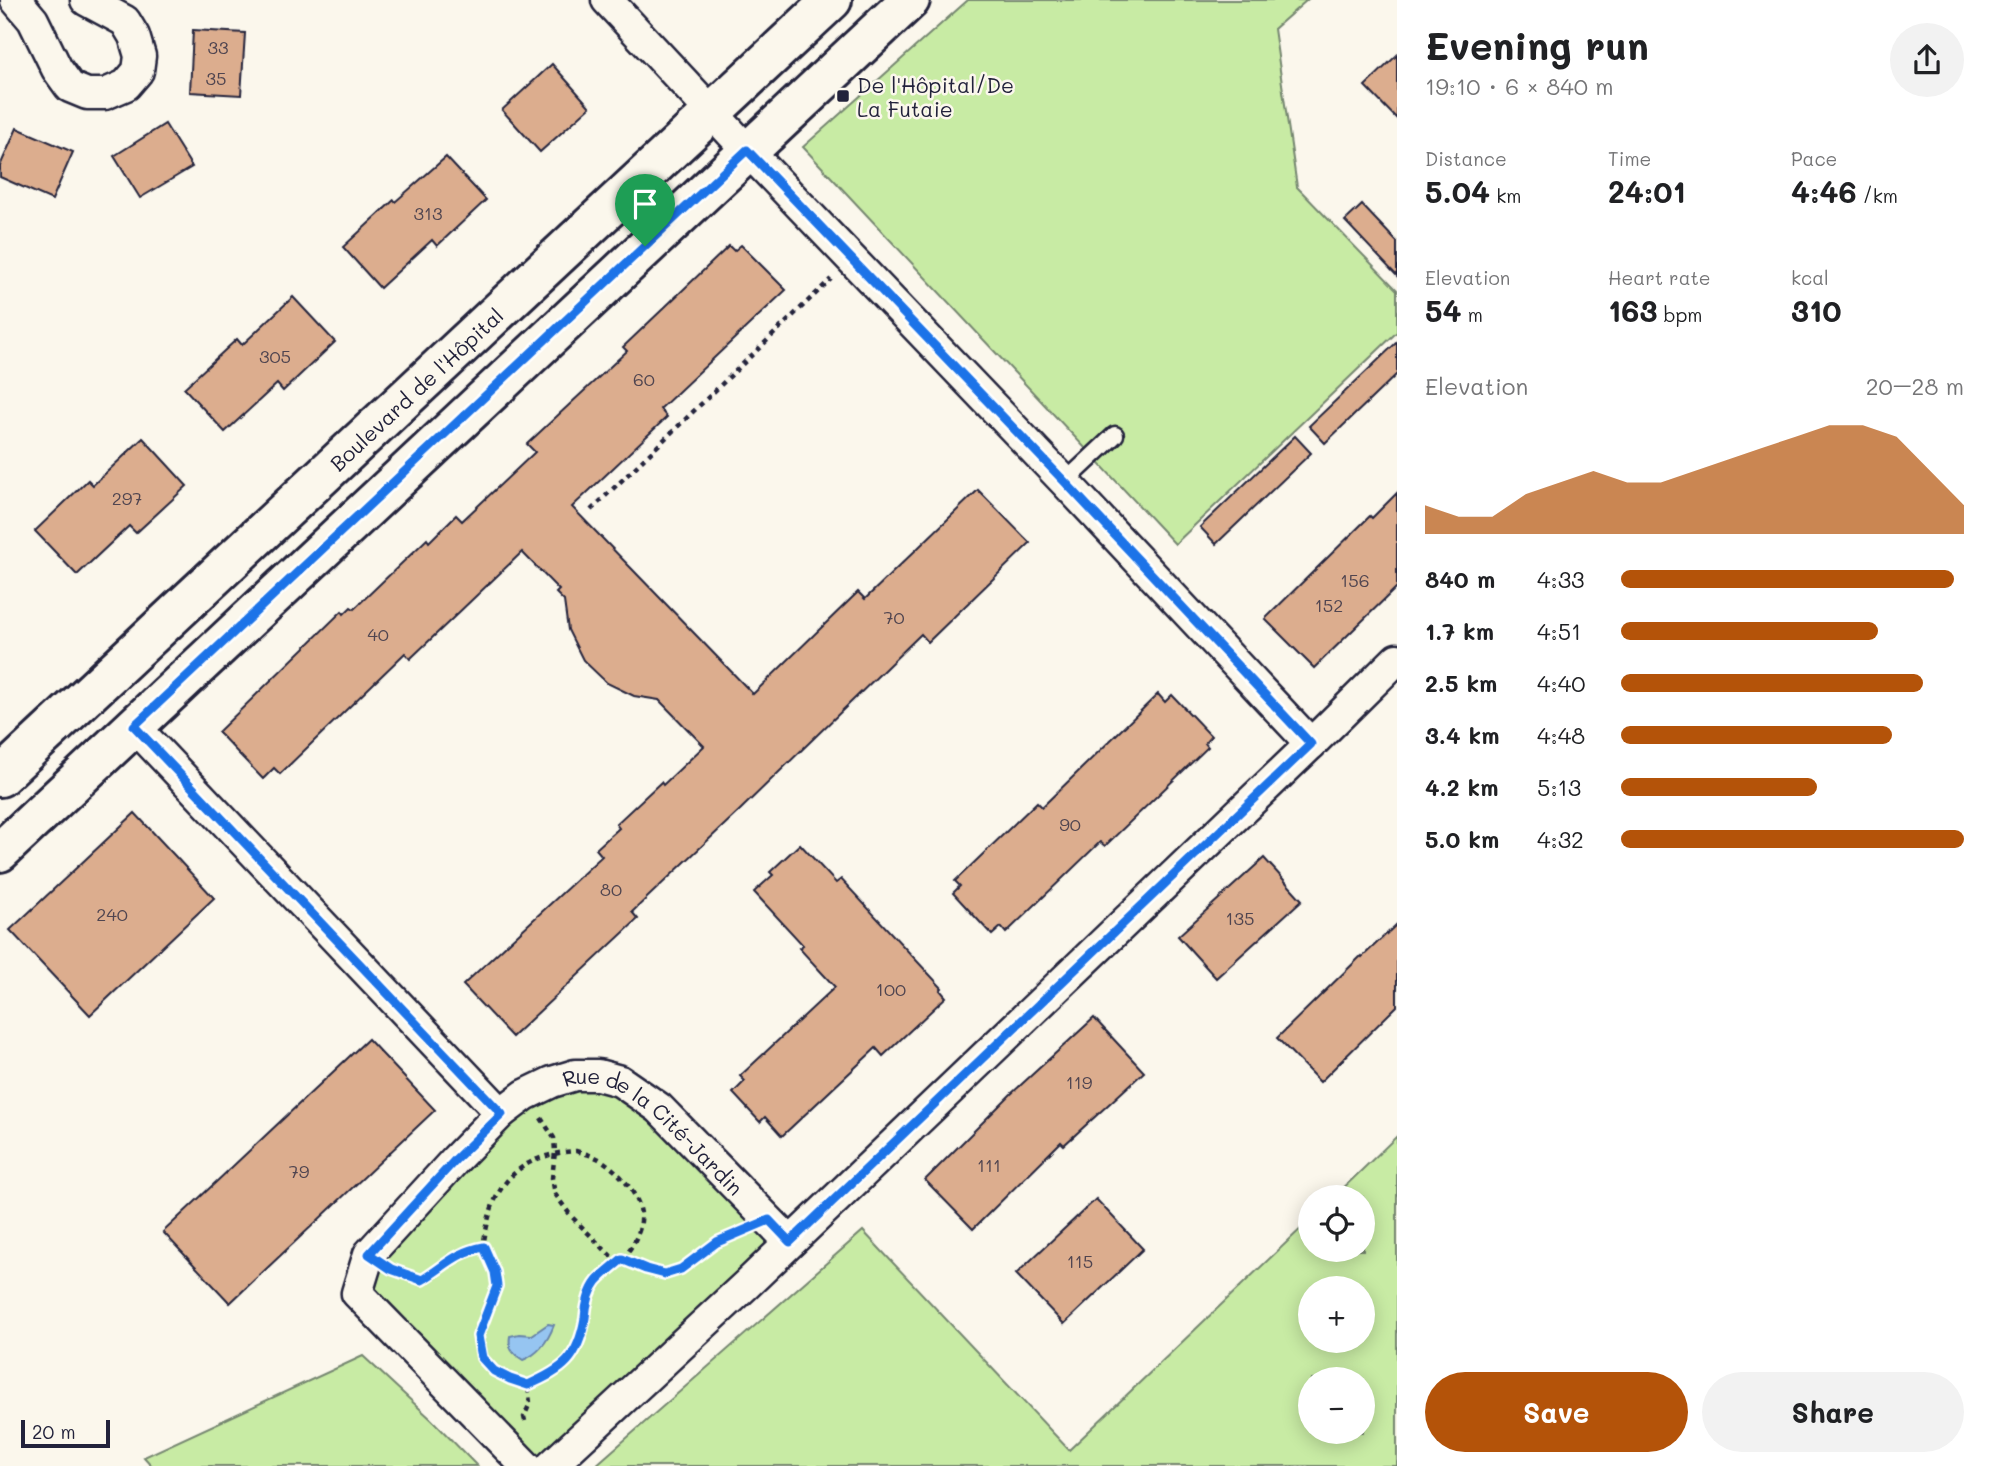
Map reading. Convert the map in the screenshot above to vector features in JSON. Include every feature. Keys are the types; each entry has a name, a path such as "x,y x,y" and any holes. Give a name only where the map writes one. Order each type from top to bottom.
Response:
{"main road":[{"name":"Boulevard de l'Hôpital","path":"0,777 832,0"},
{"path":"0,852 910,0"}],"street":[{"path":"16,0 33,20 57,69 70,87 87,94 106,94 126,85 138,71 140,56 134,36 125,20 86,0"},
{"path":"607,0 1311,744"},
{"path":"551,1466 790,1242 1397,659"},
{"path":"134,726 502,1114"},
{"name":"Rue de la Cité-Jardin","path":"526,1466 357,1293 369,1254 456,1159 502,1114 526,1095 552,1082 575,1076 598,1076 620,1081 659,1108 790,1242"}],"lane":[{"path":"1065,482 1115,435"}],"path":[{"path":"591,510 853,260"},
{"path":"526,1095 554,1138 552,1178 555,1194 571,1216 611,1256 665,1274 681,1269 717,1242 769,1220"},
{"path":"576,1152 597,1158 620,1174 637,1198 642,1219 638,1235 622,1259 596,1282 587,1302 582,1338 568,1363 528,1385 494,1371 482,1358 478,1336 497,1286 495,1272 484,1247 495,1200 505,1181 527,1163 555,1153 576,1152"},
{"path":"369,1254 391,1269 422,1280 439,1270 457,1254 484,1247"}],"green space":[{"path":"968,0 1307,0 1274,29 1297,187 1397,290 1397,332 1175,544 803,147"},
{"path":"620,1081 790,1242 551,1466 526,1466 357,1293 369,1254 526,1095"},
{"path":"1397,1136 1397,1466 595,1466 863,1231 1069,1450 1298,1231 1298,1262 1375,1262 1375,1185 1346,1185"},
{"path":"363,1356 477,1466 152,1466 144,1457"}],"water":[{"path":"548,1324 554,1325 538,1351 523,1360 514,1353 510,1347 510,1336 532,1335"}],"building":[{"path":"193,30 245,33 241,95 190,92"},
{"path":"1397,55 1397,119 1365,86"},
{"path":"552,64 590,107 540,152 502,110"},
{"path":"165,124 192,167 140,198 114,156"},
{"path":"17,128 73,152 52,200 0,177 0,166"},
{"path":"446,157 486,200 437,246 432,240 380,288 343,247"},
{"path":"1362,205 1397,242 1397,276 1345,221"},
{"path":"741,245 786,290 660,409 667,417 572,507 753,694 858,592 865,599 978,490 1030,543 928,642 921,634 632,912 638,919 512,1037 463,985 602,856 596,849 619,828 616,824 704,746 659,700 634,696 607,683 583,660 568,630 564,601 556,593 559,590 522,552 410,659 405,653 280,774 274,768 263,779 218,732 342,611 344,614 351,607 354,609 456,515 462,521 535,452 527,444 627,351 623,347 729,246 734,251"},
{"path":"293,297 335,342 283,391 277,384 225,432 184,388 237,339 242,345"},
{"path":"1397,342 1397,374 1325,443 1309,426"},
{"path":"1295,436 1311,453 1216,544 1200,527"},
{"path":"143,438 187,486 136,533 129,526 77,575 35,531 88,480 93,485"},
{"path":"1397,493 1397,587 1314,668 1265,619"},
{"path":"1158,694 1165,702 1172,695 1211,736 1205,743 1208,747 1105,846 1100,842 1006,933 1001,927 992,935 953,893 960,886 955,881 1037,802 1042,807"},
{"path":"135,813 214,898 90,1015 10,930"},
{"path":"800,844 836,883 841,879 942,988 940,990 946,997 883,1056 876,1048 782,1136 765,1117 760,1122 733,1093 745,1081 740,1076 835,987 799,948 803,945 754,892 773,875 770,872"},
{"path":"1264,858 1302,900 1216,978 1178,936"},
{"path":"1397,924 1397,1006 1320,1082 1277,1038"},
{"path":"1094,1018 1144,1072 1064,1145 1061,1142 973,1229 925,1180 1011,1094"},
{"path":"368,1039 435,1110 230,1303 163,1232"},
{"path":"1096,1199 1143,1249 1064,1324 1016,1274"}],"place":[{"name":"De l'Hôpital/De La Futaie","path":"843,96"}],"route":[{"path":"747,150 1311,744 790,1242 769,1220 717,1242 681,1269 665,1274 622,1259 596,1282 587,1302 582,1338 568,1363 528,1385 494,1371 482,1358 478,1336 497,1286 495,1272 484,1247 457,1254 439,1270 422,1280 391,1269 369,1254 456,1159 502,1114 134,726 645,246 747,150"}]}
